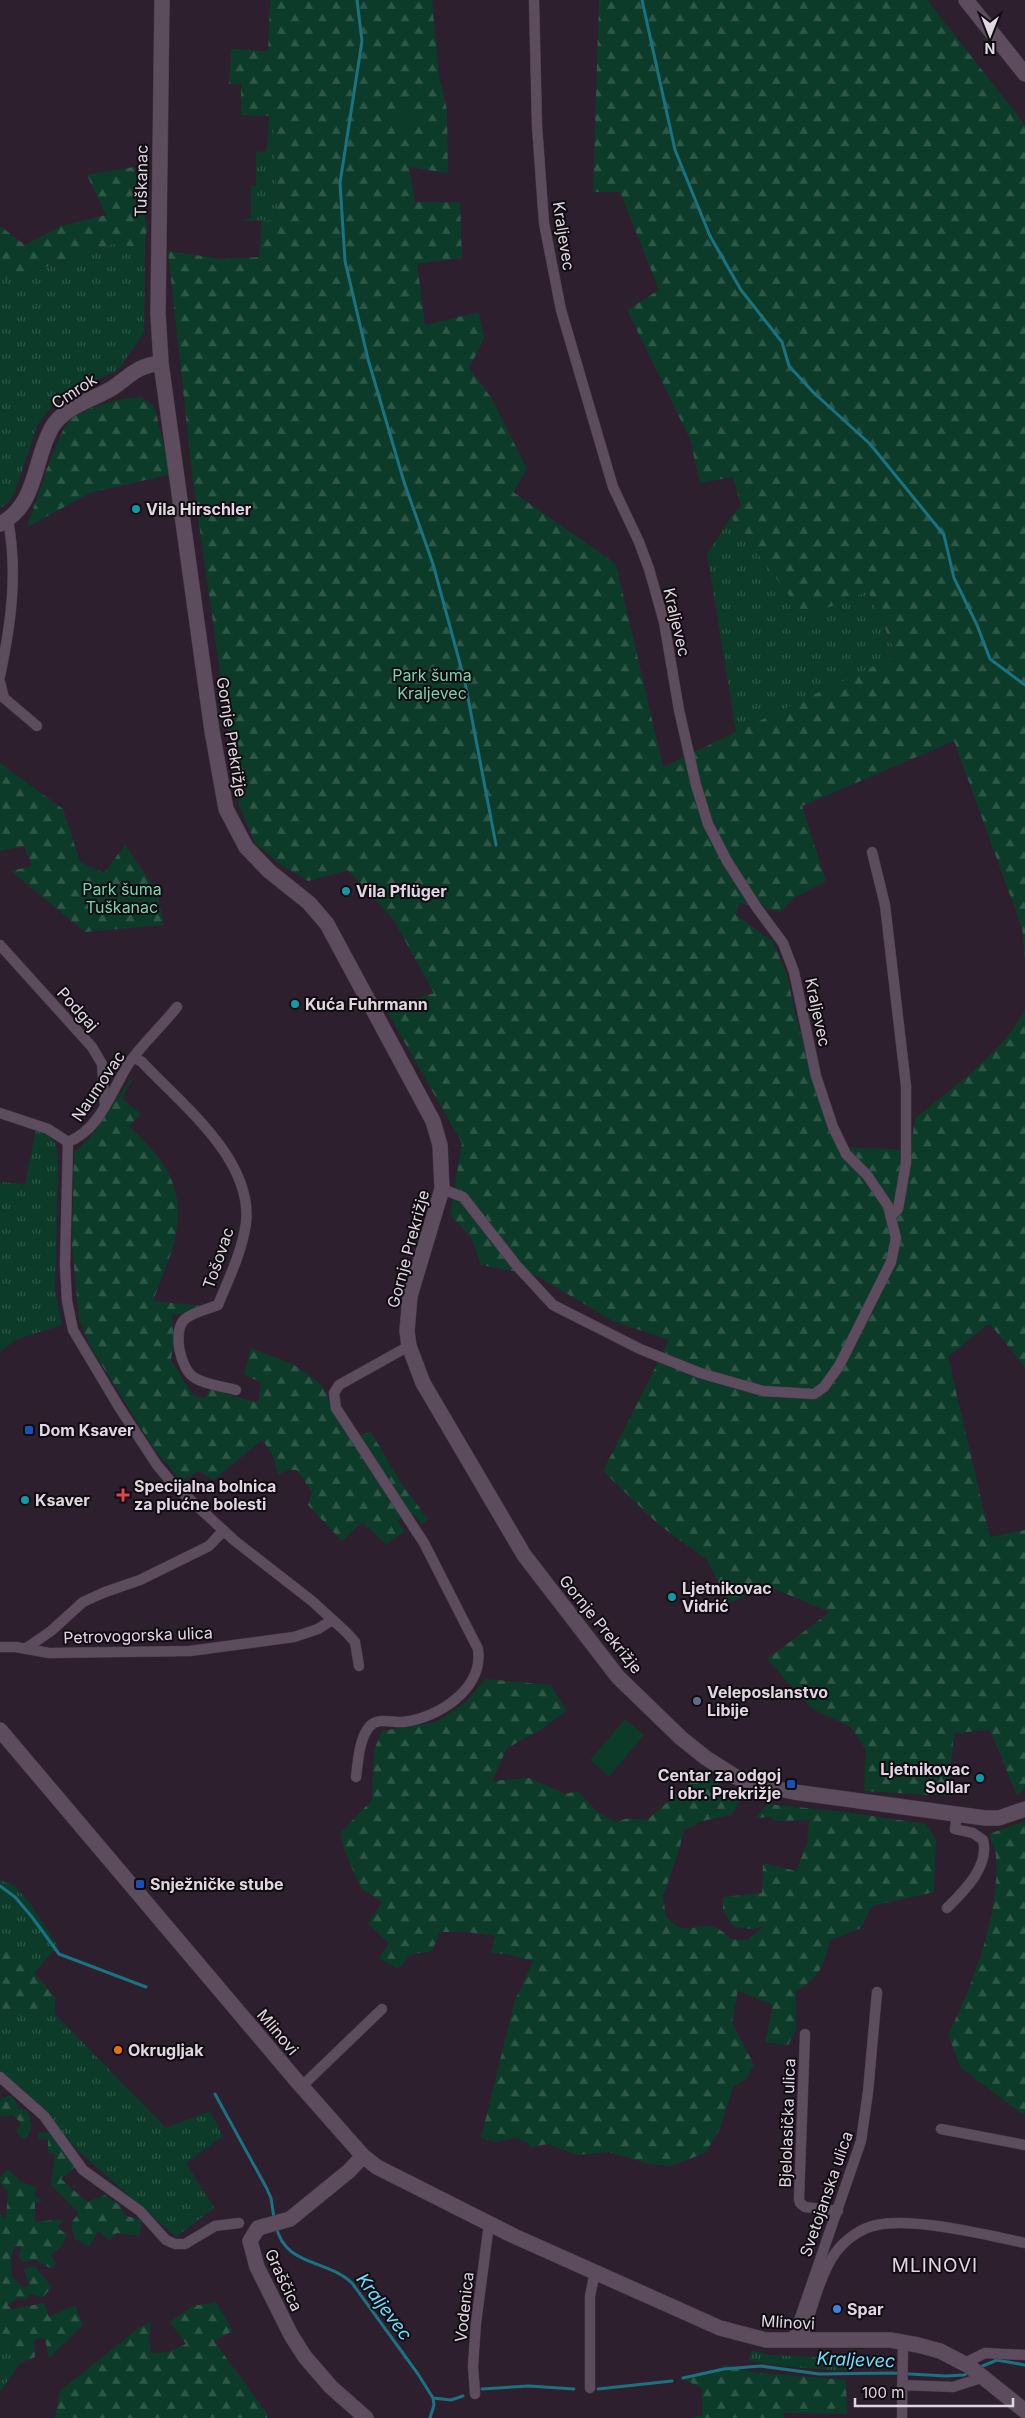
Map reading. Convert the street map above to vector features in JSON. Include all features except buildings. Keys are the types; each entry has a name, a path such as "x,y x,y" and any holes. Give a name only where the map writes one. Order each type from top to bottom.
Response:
{"street":[{"name":"Tuškanac","path":"161,363 158,288 162,0"},
{"name":"Kraljevec","path":"442,1189 463,1197 517,1266 552,1305 640,1350 700,1373 763,1391 814,1394 824,1386 839,1366 891,1262 896,1238 888,1206 867,1176 846,1154 840,1140 816,1076 794,972 783,943 757,908 727,861 708,824 696,785 679,710 664,622 649,569 639,542 612,488 561,310 544,224 537,126 534,0"},
{"path":"966,0 1025,74"},
{"name":"Cmrok","path":"0,676 9,632 14,588 4,522 19,511 26,500 51,428 65,414 114,387 134,370 147,365 161,363"},
{"name":"Gornje Prekrižje","path":"161,363 211,722 226,809 246,847 269,871 309,903 327,924 432,1121 440,1145 442,1189 410,1296 407,1331 409,1346 423,1383 524,1554 618,1677 681,1738 706,1758 736,1777 768,1788 957,1814 999,1818 1025,1809"},
{"path":"0,682 4,698 38,726"},
{"path":"872,852 885,905 906,1086 906,1163 898,1209 891,1216"},
{"name":"Podgaj","path":"0,945 92,1047 102,1064 105,1106"},
{"name":"Naumovac","path":"0,1113 48,1129 68,1142 86,1133 105,1106 134,1057 177,1007"},
{"name":"Tošovac","path":"134,1057 142,1062 218,1142 240,1178 246,1208 246,1222 237,1259 218,1305 186,1318 181,1323 179,1336 182,1365 186,1371 195,1378 236,1390"},
{"path":"68,1142 65,1265 67,1301 73,1330 158,1465 172,1483 223,1531 306,1596 355,1642 359,1666"},
{"path":"356,1777 364,1736 370,1725 381,1720 402,1722 435,1713 458,1698 476,1674 480,1662 478,1650 424,1543 336,1408 334,1393 339,1385 409,1346"},
{"path":"26,1649 51,1632 83,1602 140,1580 194,1553 214,1542 223,1531"},
{"name":"Petrovogorska ulica","path":"0,1647 16,1646 49,1653 206,1650 305,1634 332,1620"},
{"name":"Mlinovi","path":"0,1730 302,2086 364,2156 377,2167 489,2224 720,2328 760,2339 903,2342 940,2351 974,2370 1025,2411"},
{"path":"947,1908 983,1862 986,1849 983,1840 972,1833 955,1829 957,1814"},
{"name":"Svetojanska ulica","path":"797,2341 864,2129 877,1992"},
{"path":"302,2086 382,2009"},
{"name":"Bjelolasička ulica","path":"805,2034 799,2198 800,2203 805,2207 838,2212"},
{"path":"0,2077 44,2116 83,2170 140,2211 166,2240 175,2244 185,2244 216,2226 239,2223"},
{"path":"940,2129 1025,2146"},
{"name":"Graščica","path":"364,2156 290,2219 258,2228 253,2233 250,2248 283,2322 306,2357 320,2375 366,2418"},
{"name":"Vodenica","path":"475,2394 473,2373 476,2323 489,2224"},
{"path":"797,2341 832,2257 848,2239 864,2229 887,2224 939,2227 1025,2243"},
{"path":"590,2388 590,2296 595,2272"},
{"path":"902,2418 903,2342"},
{"path":"902,2378 954,2387 974,2370 984,2353 1025,2355"}],"green space":[{"name":"Park šuma Kraljevec","path":"270,0 432,0 439,76 447,110 448,173 409,167 415,202 460,202 462,258 417,264 425,325 479,312 484,339 469,368 492,399 527,469 513,492 616,564 663,767 897,655 868,591 805,617 731,517 741,506 733,477 700,483 690,439 627,310 659,290 620,192 593,192 599,0 927,0 1025,125 1025,958 1022,928 954,741 802,806 826,881 792,899 781,912 739,903 736,915 773,942 787,975 796,1017 827,1125 838,1147 892,1149 910,1153 915,1119 975,1070 1003,1042 1025,1011 1025,1367 989,1323 948,1357 990,1537 1025,1530 1025,1788 1017,1796 990,1730 954,1733 948,1796 864,1791 866,1750 851,1727 811,1708 767,1659 830,1612 767,1586 729,1603 707,1560 658,1524 603,1471 669,1340 613,1321 537,1276 481,1265 471,1237 450,1215 462,1143 385,1008 434,993 393,919 348,870 308,881 278,863 255,843 239,805 193,482 168,251 222,259 259,257 262,221 278,220 273,118 269,116 241,115 241,84 229,84 231,49 268,51"},
{"path":"388,112 411,114 410,126 387,124"},
{"path":"269,116 273,118 278,220 244,221 244,219 251,218 251,186 256,186 256,152 267,151"},
{"path":"134,167 147,227 145,248 113,244 10,279 0,276 0,226 25,245 61,226 106,215 87,175"},
{"path":"113,244 145,248 144,333 117,371 75,388 60,398 47,412 38,424 14,494 8,503 0,508 0,276 10,279"},
{"path":"141,397 153,406 156,413 171,474 90,493 27,527 60,436 72,418 105,403"},
{"path":"731,517 805,616 868,591 897,656 736,732 707,554"},
{"name":"Park šuma Tuškanac","path":"0,763 63,809 80,862 104,873 125,845 157,892 164,925 85,932 11,871 32,866 24,846 0,851"},
{"path":"134,1076 122,1099 141,1114 129,1126 155,1153 169,1176 176,1194 178,1211 177,1229 173,1246 153,1301 203,1306 197,1313 172,1314 174,1338 171,1360 192,1394 205,1399 210,1389 258,1403 261,1383 244,1374 251,1348 294,1365 317,1381 325,1390 331,1406 351,1438 371,1432 401,1483 428,1519 422,1524 413,1514 397,1520 405,1531 386,1544 362,1522 342,1541 308,1505 312,1492 297,1470 287,1470 278,1475 272,1453 262,1440 213,1480 199,1471 181,1481 154,1449 90,1346 79,1319 72,1245 74,1152 92,1135"},
{"path":"36,1129 52,1138 57,1150 55,1291 62,1325 17,1339 0,1352 0,1182 25,1184"},
{"path":"485,1679 551,1685 566,1711 540,1730 507,1748 492,1781 529,1778 565,1794 577,1791 598,1812 616,1822 629,1818 647,1820 702,1772 741,1800 731,1815 702,1821 683,1831 680,1847 663,1896 666,1917 679,1927 709,1926 722,1932 730,1939 747,1940 764,1926 753,1929 734,1927 723,1911 723,1897 762,1893 763,1863 796,1871 807,1844 809,1820 776,1821 769,1817 756,1818 767,1804 846,1812 926,1824 936,1839 934,1892 872,1906 861,1928 830,1940 823,1964 815,1976 796,1991 796,2030 788,2045 765,2042 773,2005 738,1991 732,2022 754,2065 746,2079 733,2087 719,2131 705,2153 671,2166 650,2164 609,2152 577,2155 548,2144 530,2147 528,2142 515,2138 496,2142 481,2138 515,2000 533,1961 507,1954 491,1953 495,1936 467,1932 440,1932 432,1951 410,1955 398,1969 379,1958 389,1943 368,1924 382,1902 361,1888 344,1850 341,1832 372,1800 374,1750 382,1731 436,1722 466,1702"},
{"path":"625,1719 644,1735 609,1777 590,1760"},
{"path":"1025,1821 1025,2113 1021,2113 961,2068 948,2035 967,1994 983,1948 994,1902 996,1856 989,1834"},
{"path":"0,1880 15,1886 29,1902 58,1946 34,1973 0,1933"},
{"path":"0,1933 55,1997 55,2014 0,2016"},
{"path":"55,2014 166,2128 210,2111 223,2136 186,2163 214,2208 176,2237 77,2150 23,2090 0,2073 0,2016"},
{"path":"0,2093 1,2100 9,2095 15,2099 19,2109 27,2110 32,2124 28,2136 23,2139 16,2132 21,2123 13,2115 0,2116"},
{"path":"38,2133 50,2133 76,2166 61,2179 87,2202 105,2195 121,2206 123,2215 142,2220 139,2236 117,2233 109,2240 98,2231 89,2247 74,2238 71,2223 79,2213 51,2185 55,2154 48,2153 48,2139 39,2140"},
{"path":"8,2169 21,2182 37,2187 34,2195 42,2201 35,2203 35,2222 63,2219 58,2228 67,2235 62,2246 51,2255 56,2263 52,2269 35,2260 23,2262 19,2257 21,2246 14,2247 11,2258 12,2277 25,2288 29,2284 24,2269 34,2266 52,2287 43,2297 30,2294 26,2300 18,2298 7,2305 13,2309 44,2303 49,2317 75,2305 83,2325 49,2358 45,2339 39,2338 34,2341 35,2357 20,2363 8,2341 0,2336 0,2213 6,2219 8,2192 0,2182 0,2177"},
{"path":"216,2302 233,2331 214,2341 267,2414 267,2418 55,2418 60,2391 140,2327 151,2322 149,2337 151,2353 168,2352 186,2344 170,2322 193,2306"},
{"path":"0,2336 8,2341 20,2363 0,2392"},
{"path":"752,2351 771,2355 853,2359 853,2371 761,2363 748,2360"},
{"path":"727,2365 751,2372 846,2380 847,2414 784,2413 784,2418 691,2418 702,2415 702,2388 685,2380"}],"waterway":[{"path":"357,0 362,41 340,183 345,261 368,359 404,482 433,564 465,682 496,845"},
{"path":"642,0 675,150 710,236 741,290 782,342 789,366 813,392 870,444 944,535 954,578 977,625 990,659 1025,685"},
{"name":"Kraljevec","path":"0,1886 15,1897 59,1954 146,1987"},
{"name":"Kraljevec","path":"215,2094 266,2187 271,2198 274,2218"},
{"name":"Kraljevec","path":"276,2226 281,2239 288,2249 297,2256 342,2275 352,2283 418,2374 433,2398 451,2400 463,2396"},
{"name":"Kraljevec","path":"978,2368 997,2360 1025,2365"},
{"name":"Kraljevec","path":"683,2378 724,2369 761,2366 819,2374 892,2373 946,2376 964,2375 970,2372"},
{"name":"Kraljevec","path":"598,2389 672,2381"},
{"name":"Kraljevec","path":"482,2389 529,2386 574,2389"},
{"path":"430,2418 434,2405 433,2398"}],"place":[{"name":"Vila Hirschler","path":"136,509"},
{"name":"Vila Pflüger","path":"346,891"},
{"name":"Kuća Fuhrmann","path":"295,1004"},
{"name":"Dom Ksaver","path":"29,1430"},
{"name":"Specijalna bolnica za plućne bolesti","path":"123,1495"},
{"name":"Ksaver","path":"25,1500"},
{"name":"Ljetnikovac Vidrić","path":"672,1597"},
{"name":"Veleposlanstvo Libije","path":"697,1701"},
{"name":"Ljetnikovac Sollar","path":"980,1778"},
{"name":"Centar za odgoj i obr. Prekrižje","path":"791,1784"},
{"name":"Snježničke stube","path":"140,1884"},
{"name":"Okrugljak","path":"118,2050"},
{"name":"Spar","path":"837,2309"}],"district":[{"name":"MLINOVI","path":"935,2265"}]}
